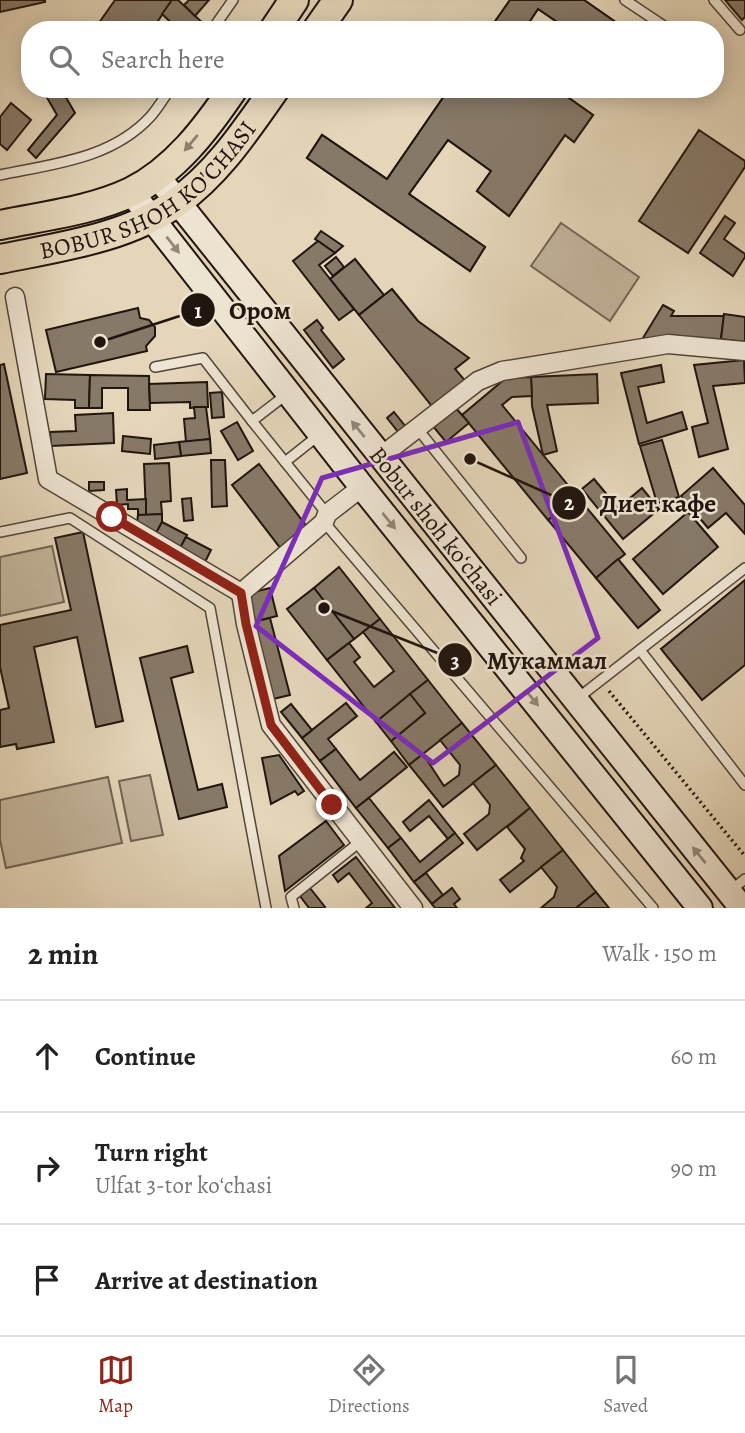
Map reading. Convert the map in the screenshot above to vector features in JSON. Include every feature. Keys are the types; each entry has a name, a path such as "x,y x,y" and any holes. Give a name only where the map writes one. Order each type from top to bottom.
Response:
{"main road":[{"path":"280,21 294,0"},
{"path":"323,21 338,0"},
{"name":"BOBUR SHOH KO'CHASI","path":"0,225 84,208 131,192 175,162 218,98"},
{"name":"BOBUR SHOH KO'CHASI","path":"0,259 86,240 152,218 177,202 212,172 269,98"},
{"name":"Bobur shoh koʻchasi","path":"157,176 576,701 739,893"},
{"name":"Bobur shoh koʻchasi","path":"131,192 288,393 700,908"},
{"path":"194,272 215,250"}],"street":[{"path":"15,296 47,479 241,593"},
{"path":"380,457 478,381 502,371 668,344 745,351"},
{"path":"241,593 362,486"},
{"path":"241,593 271,725 414,908"}],"lane":[{"path":"218,21 233,0"},
{"path":"625,0 656,21"},
{"path":"714,0 740,30"},
{"path":"0,175 93,155 123,140 151,116 164,98"},
{"path":"155,368 203,358 326,518 653,908"},
{"path":"251,421 288,393"},
{"path":"417,428 521,558"},
{"path":"285,462 321,434"},
{"path":"0,532 70,518 210,608 266,908"},
{"path":"576,701 745,568"},
{"path":"640,650 745,785"},
{"path":"294,908 290,897 361,841"}],"path":[{"path":"601,681 745,856"}],"highlighted area":[{"path":"518,422 598,638 433,763 256,626 322,478"}],"shaded area":[{"path":"561,223 639,277 610,321 531,266"},
{"path":"52,546 64,602 0,616 0,557"},
{"path":"150,775 163,835 131,841 119,781"},
{"path":"108,777 122,843 6,868 0,840 0,800"}],"building":[{"path":"0,0 45,0 45,2 0,12"},
{"path":"115,0 172,0 158,21 100,21"},
{"path":"172,0 178,0 201,21 169,21 162,14"},
{"path":"189,0 209,0 195,16 184,5"},
{"path":"510,0 584,0 614,21 556,21 538,9 530,21 495,21"},
{"path":"510,0 584,0 614,21 556,21 538,9 530,21 495,21"},
{"path":"725,0 745,0 745,17 742,20"},
{"path":"47,98 66,98 75,113 36,158 28,150 57,115"},
{"path":"443,98 480,98 463,122 502,151 529,114 507,98 569,98 593,115 574,142 565,135 509,216 477,191 491,171 448,140 409,194 485,247 470,271 307,158 322,135 387,179"},
{"path":"443,98 569,98 593,115 574,142 565,135 509,216 477,191 491,171 448,140 409,194 485,247 470,271 307,158 322,135 387,179"},
{"path":"11,103 31,120 7,150 0,144 0,117"},
{"path":"699,130 745,161 745,167 688,253 639,221"},
{"path":"725,216 735,223 724,239 745,254 733,276 700,253"},
{"path":"321,231 343,246 335,253 315,239"},
{"path":"318,241 335,253 319,265 354,309 339,320 293,261"},
{"path":"336,257 344,267 333,276 325,266"},
{"path":"355,259 384,295 359,315 330,279"},
{"path":"392,289 418,321 469,358 455,369 468,384 435,410 359,315"},
{"path":"663,305 674,311 671,316 724,316 721,339 643,338"},
{"path":"138,308 140,318 149,320 155,327 155,336 146,346 147,351 56,372 46,330"},
{"path":"724,314 745,317 745,342 721,339"},
{"path":"317,320 323,328 321,330 344,359 333,368 304,330"},
{"path":"744,360 745,383 713,386 728,449 699,457 692,427 708,423 694,365"},
{"path":"4,364 27,473 0,479 0,365"},
{"path":"661,365 664,382 638,387 647,423 682,412 687,429 639,444 621,373"},
{"path":"46,374 90,375 89,408 75,408 75,400 45,399"},
{"path":"597,374 598,403 547,405 557,451 543,455 532,406 531,377"},
{"path":"90,375 149,376 150,410 128,410 128,388 102,388 102,408 89,408"},
{"path":"531,377 532,396 512,397 502,405 577,496 548,520 462,415 506,378"},
{"path":"207,382 208,407 190,408 190,402 150,403 149,384"},
{"path":"222,392 224,417 212,418 210,393"},
{"path":"194,407 206,407 210,439 186,442 184,419 195,418"},
{"path":"455,407 469,423 446,442 432,425"},
{"path":"394,412 406,427 399,433 387,418"},
{"path":"113,413 114,443 51,446 50,432 76,431 75,415"},
{"path":"237,422 253,451 238,460 221,431"},
{"path":"123,436 151,439 150,454 122,451"},
{"path":"210,439 211,453 181,456 179,442"},
{"path":"662,440 679,497 657,503 640,446"},
{"path":"179,442 181,456 155,459 154,445"},
{"path":"211,460 225,460 227,506 212,507"},
{"path":"169,463 171,501 161,502 162,514 146,515 144,464"},
{"path":"259,464 308,528 281,549 232,485"},
{"path":"713,468 745,505 745,534 726,513 708,528 681,496"},
{"path":"594,479 618,508 642,488 659,509 623,539 582,489"},
{"path":"89,482 104,482 104,490 89,491"},
{"path":"127,489 127,500 146,499 146,515 138,515 138,509 128,509 128,504 117,505 116,490"},
{"path":"577,496 625,554 596,578 548,520"},
{"path":"191,498 193,520 184,521 182,499"},
{"path":"688,512 718,547 663,594 633,559"},
{"path":"162,514 162,522 155,535 137,523 138,515"},
{"path":"162,522 187,535 180,548 155,535"},
{"path":"83,532 123,721 96,727 77,637 34,647 54,742 17,749 16,744 0,747 0,710 9,708 0,667 0,625 71,610 55,538"},
{"path":"186,537 211,550 205,562 180,548"},
{"path":"618,559 660,610 638,628 596,578"},
{"path":"339,567 380,619 354,639 314,588"},
{"path":"745,580 745,665 702,700 661,649"},
{"path":"270,588 277,616 253,622 246,594"},
{"path":"314,588 354,639 327,660 287,609"},
{"path":"270,618 290,695 273,699 253,622"},
{"path":"380,619 428,680 376,722 327,660 349,643 360,657 354,662 374,687 394,671 363,632"},
{"path":"187,646 193,672 171,678 198,790 222,784 227,807 179,819 140,658"},
{"path":"428,680 462,723 409,765 391,741 425,713 410,694"},
{"path":"410,694 425,713 391,741 376,722"},
{"path":"346,703 357,716 328,739 336,749 320,761 302,738"},
{"path":"291,704 312,730 302,738 281,712"},
{"path":"462,723 496,765 443,807 409,765 423,754 444,786 459,775 460,765 440,740"},
{"path":"336,749 360,780 394,752 407,767 356,808 320,761"},
{"path":"279,755 304,791 298,795 295,791 271,804 262,758"},
{"path":"496,765 530,808 477,850 464,834 489,814 490,805 473,783"},
{"path":"369,798 401,838 388,848 356,808"},
{"path":"429,800 455,833 448,839 429,816 410,831 403,822"},
{"path":"530,808 563,850 510,892 500,880 524,861 521,858 525,849 507,827"},
{"path":"326,821 344,845 285,891 279,856"},
{"path":"455,833 463,843 414,882 388,848 401,838 420,862"},
{"path":"563,850 596,892 576,908 541,908 554,897 557,887 541,867"},
{"path":"356,857 395,908 366,908 372,903 349,873 338,882 333,875"},
{"path":"426,873 443,895 432,904 414,882"},
{"path":"310,888 325,907 309,908 300,896"},
{"path":"452,888 460,899 454,904 457,908 435,908 432,904"},
{"path":"596,892 609,908 576,908"}],"place":[{"name":"Ором","path":"100,342"},
{"name":"Диет кафе","path":"470,459"},
{"name":"Мукаммал","path":"324,608"}],"route":[{"path":"112,517 241,593 271,725 332,805"}]}
